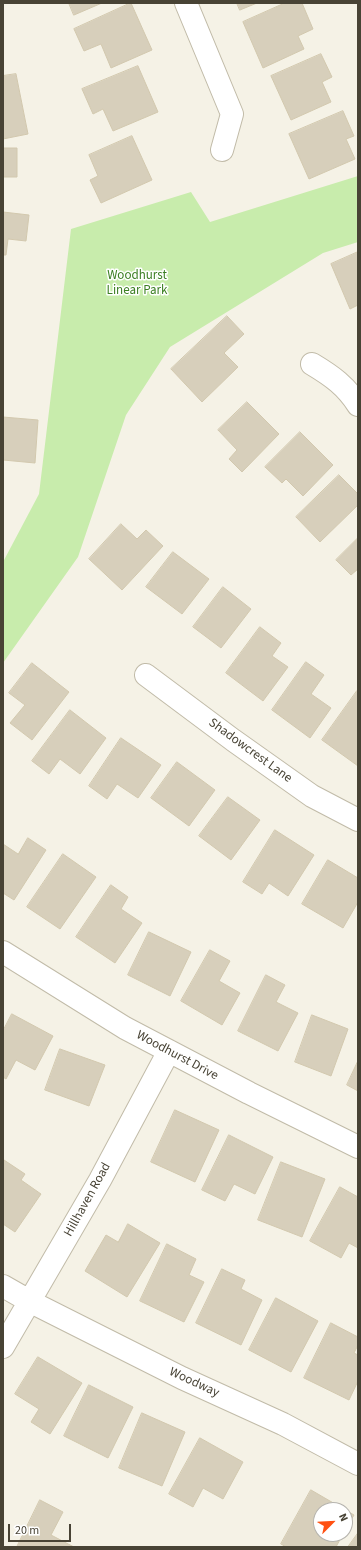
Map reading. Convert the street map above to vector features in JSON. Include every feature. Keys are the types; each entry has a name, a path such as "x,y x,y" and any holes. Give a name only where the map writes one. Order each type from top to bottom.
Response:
{"street":[{"path":"186,3 232,114 222,150"},
{"path":"312,364 328,373 349,391 358,405"},
{"name":"Shadowcrest Lane","path":"146,675 233,740 312,796 358,820"},
{"name":"Woodhurst Drive","path":"3,952 125,1028 248,1093 358,1147"},
{"name":"Hillhaven Road","path":"3,1347 31,1302 100,1180 169,1051"},
{"name":"Woodway","path":"3,1286 31,1302 182,1378 282,1424 358,1464"}],"green space":[{"name":"Woodhurst Linear Park","path":"358,176 358,242 323,253 170,347 126,415 78,557 3,663 3,562 39,494 71,229 191,192 210,222"}],"building":[{"path":"69,3 102,3 74,15"},
{"path":"131,3 152,50 111,68 101,44 84,51 74,29"},
{"path":"237,3 257,3 240,10"},
{"path":"285,3 302,3 313,29 298,36 304,49 263,68 243,22"},
{"path":"321,54 332,77 322,82 331,102 291,120 271,76"},
{"path":"138,66 158,112 113,131 103,109 93,114 82,89"},
{"path":"16,74 28,134 3,139 3,76"},
{"path":"343,111 354,136 346,139 355,159 309,179 289,134"},
{"path":"132,136 152,180 101,203 90,180 98,176 89,155"},
{"path":"3,148 17,148 17,177 3,177"},
{"path":"3,212 29,215 26,241 8,239 6,255 3,255"},
{"path":"358,252 358,305 350,309 331,264"},
{"path":"227,316 244,334 224,353 238,367 202,402 171,369"},
{"path":"247,402 279,434 242,472 229,459 237,450 218,430"},
{"path":"3,417 38,420 35,463 3,460"},
{"path":"300,432 333,465 303,496 286,479 282,483 265,467"},
{"path":"339,475 358,494 358,505 320,542 296,517"},
{"path":"121,524 137,539 146,530 163,546 122,590 89,559"},
{"path":"358,538 358,569 351,575 336,560"},
{"path":"173,552 209,579 182,614 146,587"},
{"path":"223,587 251,609 221,648 193,627"},
{"path":"260,627 281,643 272,656 288,667 263,701 226,673"},
{"path":"306,662 324,675 311,694 331,708 310,738 272,710"},
{"path":"32,663 69,692 32,740 10,723 25,705 9,693"},
{"path":"357,691 358,692 358,766 322,740"},
{"path":"70,710 106,738 80,774 60,759 49,774 32,761"},
{"path":"121,738 161,765 138,798 117,784 107,799 89,786"},
{"path":"177,762 215,790 189,826 151,798"},
{"path":"228,797 260,820 231,860 199,836"},
{"path":"275,830 314,855 288,896 269,883 262,894 243,882"},
{"path":"28,838 46,850 14,900 3,893 3,844 18,854"},
{"path":"63,854 96,877 60,929 27,907"},
{"path":"328,860 358,878 358,902 343,928 302,904"},
{"path":"111,885 128,897 121,909 142,923 115,963 76,937"},
{"path":"149,932 191,952 170,996 128,975"},
{"path":"210,950 230,961 219,981 240,993 222,1025 181,1001"},
{"path":"266,975 285,985 276,1002 298,1013 278,1051 238,1031"},
{"path":"12,1014 53,1036 35,1070 16,1060 6,1079 3,1077 3,1031"},
{"path":"312,1015 348,1029 331,1076 295,1062"},
{"path":"60,1049 105,1065 89,1106 45,1090"},
{"path":"358,1061 358,1091 347,1085"},
{"path":"175,1110 219,1130 195,1182 151,1162"},
{"path":"229,1135 273,1157 255,1194 234,1184 225,1201 202,1190"},
{"path":"4,1160 25,1174 21,1180 41,1194 15,1232 3,1224"},
{"path":"281,1162 325,1179 302,1237 258,1220"},
{"path":"340,1187 358,1197 358,1248 349,1243 341,1258 310,1241"},
{"path":"128,1224 160,1243 127,1297 85,1271 106,1235 118,1242"},
{"path":"167,1244 196,1259 189,1275 204,1282 184,1322 140,1301"},
{"path":"222,1269 245,1280 241,1289 262,1300 241,1345 196,1323"},
{"path":"276,1298 318,1321 291,1372 249,1350"},
{"path":"331,1323 358,1337 358,1345 354,1353 358,1355 358,1381 349,1400 304,1378"},
{"path":"38,1357 82,1383 50,1434 31,1422 39,1409 15,1394"},
{"path":"89,1385 133,1407 108,1458 64,1436"},
{"path":"142,1413 185,1432 162,1486 119,1468"},
{"path":"200,1438 243,1462 223,1499 203,1488 193,1507 169,1494"},
{"path":"311,1490 332,1502 313,1502 313,1542 339,1542 336,1547 286,1547 281,1544"},
{"path":"40,1500 63,1512 51,1535 74,1547 17,1547"},
{"path":"358,1533 358,1547 348,1547 353,1542"}]}
